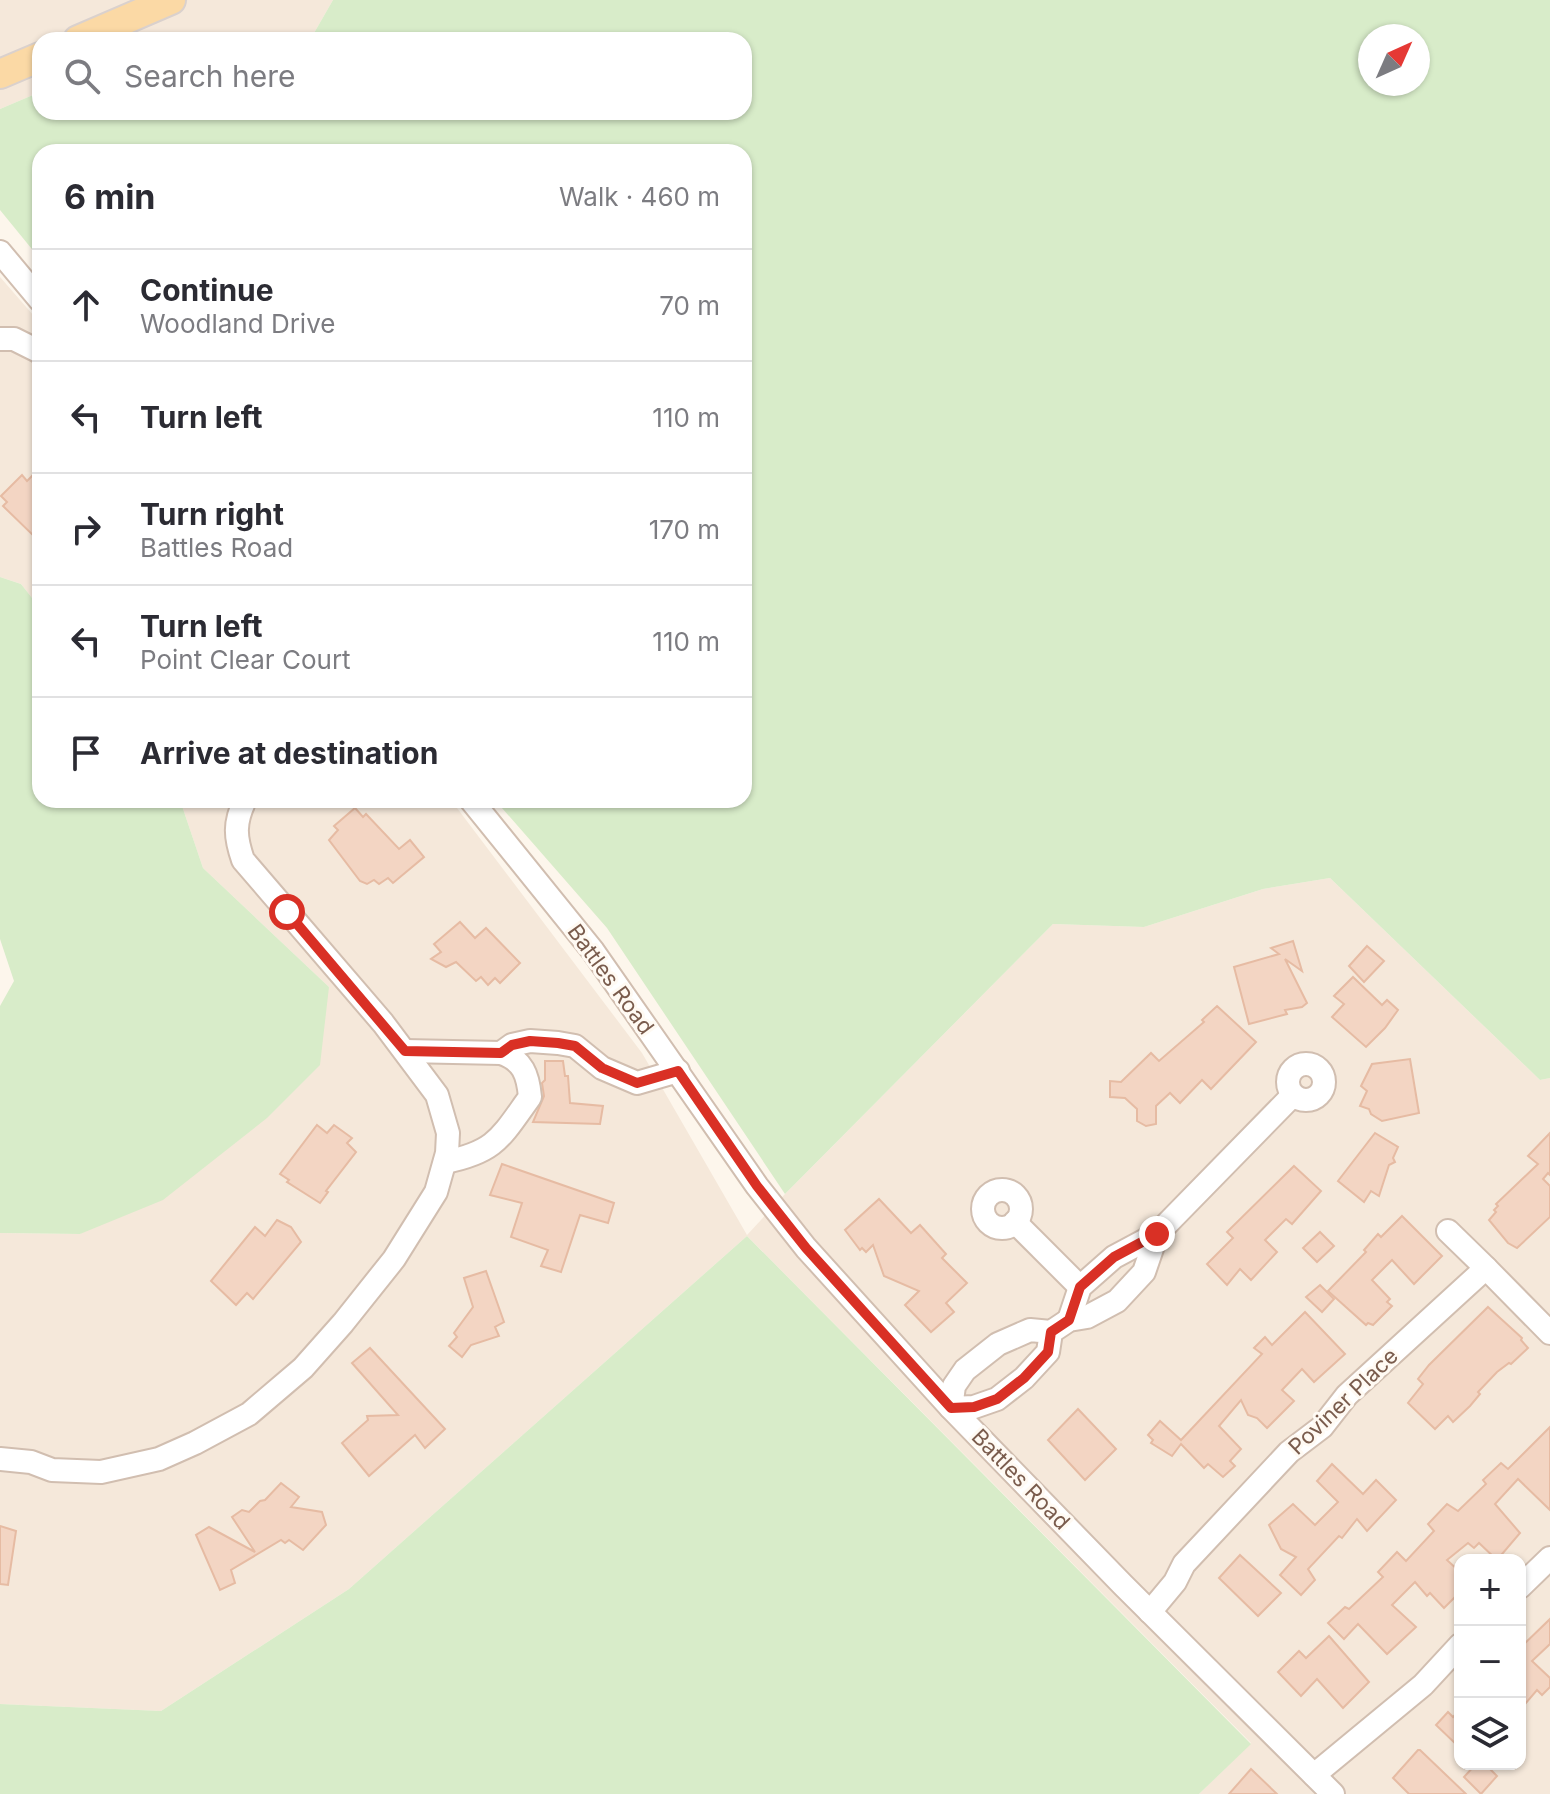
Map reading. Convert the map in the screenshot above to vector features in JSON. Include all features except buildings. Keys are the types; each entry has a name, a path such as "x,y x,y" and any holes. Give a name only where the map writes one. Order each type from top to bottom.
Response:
{"main road":[{"path":"97,32 171,0"},
{"path":"0,74 32,60"}],"street":[{"path":"0,252 32,290"},
{"path":"0,339 14,339 32,348"},
{"path":"0,1459 31,1462 52,1470 101,1472 159,1459 249,1414 303,1368 369,1292 436,1192 445,1162 448,1133 437,1095 405,1051 243,860 235,836 241,808"},
{"name":"Battles Road","path":"477,808 593,951 757,1186 806,1248 951,1408 1333,1794"},
{"path":"501,1053 512,1045 530,1041 575,1046 602,1068 637,1083 678,1071"},
{"path":"405,1051 501,1053 514,1057 524,1069 530,1097 501,1137 488,1149 467,1158 445,1162"},
{"path":"1157,1234 1144,1272 1117,1301 1087,1317 1060,1326 1014,1335 987,1352 965,1370 954,1386 951,1408 974,1407 997,1399 1037,1366 1048,1352 1060,1326 1080,1287 1114,1257 1157,1234 1293,1095"},
{"path":"1015,1222 1080,1287"},
{"path":"1448,1231 1550,1333"},
{"name":"Poviner Place","path":"1150,1612 1175,1582 1184,1564 1289,1452 1322,1427 1347,1395 1486,1268"},
{"path":"0,1473 36,1476 52,1470"},
{"path":"1526,1581 1550,1558"},
{"path":"1314,1775 1423,1685 1454,1651"}],"shaded area":[{"path":"0,0 333,0 315,32 32,32 32,95 0,109"},
{"path":"0,277 32,314 32,598 21,584 0,577"},
{"path":"183,808 457,808 642,1053 747,1235 1053,924 1144,927 1263,889 1330,878 1540,1080 1550,1078 1550,1794 1199,1794 1251,1743 747,1236 349,1589 161,1711 0,1704 0,1233 80,1234 329,987 203,868"}],"green space":[{"path":"333,0 1550,0 1550,1078 1540,1080 1330,878 1263,889 1144,927 1053,924 785,1194 607,928 502,808 752,808 752,144 32,144 32,249 0,210 0,109 32,95 32,120 752,120 752,32 315,32"},
{"path":"0,577 21,584 32,598 32,808 183,808 203,868 329,987 320,1065 267,1118 163,1200 80,1234 0,1233 0,1006 14,981 0,939"},
{"path":"747,1236 1251,1744 1199,1794 0,1794 0,1704 161,1711 349,1589"}],"route":[{"path":"287,912 405,1051 501,1053 512,1045 530,1041 558,1043 575,1046 602,1068 637,1083 678,1071 757,1186 806,1248 951,1408 974,1407 997,1399 1024,1378 1048,1352 1051,1332 1069,1320 1080,1287 1114,1257 1157,1234"}]}
